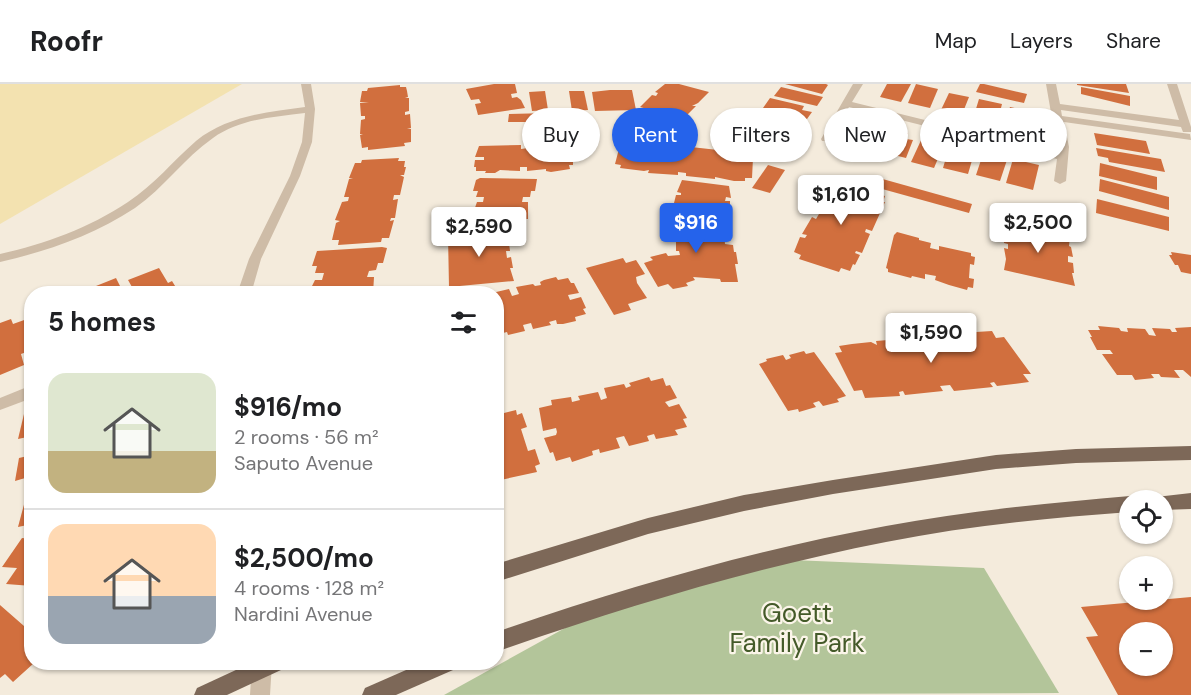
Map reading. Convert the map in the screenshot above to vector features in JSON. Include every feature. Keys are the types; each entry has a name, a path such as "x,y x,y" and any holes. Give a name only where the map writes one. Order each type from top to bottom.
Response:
{"main road":[{"path":"504,571 648,526 744,503 809,491 996,462 1076,456 1191,453"},
{"path":"1173,502 1191,501"},
{"path":"504,639 582,611 668,585 832,544 995,516 1119,505"},
{"path":"204,695 256,670"},
{"path":"372,695 430,670"}],"street":[{"path":"247,286 255,260 302,158 307,142 310,109 306,84"},
{"path":"845,108 858,84"},
{"path":"1051,84 1056,106 1184,124"},
{"path":"1172,84 1184,124 1191,137"},
{"path":"848,104 920,122"},
{"path":"0,258 26,253 58,242 127,208 149,192 197,145 222,129 256,117 310,109"},
{"path":"1067,119 1191,137"},
{"path":"1060,181 1063,162"},
{"path":"0,404 24,394"},
{"path":"260,695 265,670"}],"green space":[{"name":"Goett Family Park","path":"792,560 984,568 1059,693 444,695 489,670 504,670 504,662 585,617"}],"sand":[{"path":"0,84 242,84 0,224"}],"building":[{"path":"494,84 515,84 517,93 511,94 512,98 517,97 521,100 525,108 478,115 475,104 481,103 479,99 471,100 466,89"},
{"path":"665,84 679,84 709,92 692,106 696,106 694,108 640,107 652,95 656,96 658,93 655,92"},
{"path":"785,84 826,84 828,85 822,94"},
{"path":"887,84 911,84 901,102 880,97"},
{"path":"916,84 938,89 930,108 908,103"},
{"path":"980,84 1027,94 1024,103 976,92"},
{"path":"1126,84 1129,93 1077,85"},
{"path":"400,85 400,87 406,87 408,97 405,98 409,98 409,111 405,112 405,115 410,114 411,128 407,128 411,129 411,142 404,143 405,146 368,150 368,147 362,148 361,120 365,119 365,116 361,116 360,103 369,102 360,102 362,91 367,91 368,88"},
{"path":"781,87 823,97 817,106 774,96"},
{"path":"1081,87 1130,96 1130,106 1081,94"},
{"path":"632,90 636,108 612,108 612,111 600,111 600,108 595,108 592,92"},
{"path":"545,91 548,108 532,108 529,92"},
{"path":"569,91 584,91 588,108 572,108"},
{"path":"949,93 969,97 965,108 942,108"},
{"path":"770,98 804,106 803,108 763,108"},
{"path":"979,99 1002,104 1001,108 976,108"},
{"path":"509,114 522,114 522,122 508,122"},
{"path":"1094,133 1146,141 1150,154 1097,145"},
{"path":"908,139 913,140 908,153"},
{"path":"920,142 920,162 937,162 934,168 911,162"},
{"path":"521,145 522,162 573,162 573,165 569,165 570,169 551,172 546,169 527,171 527,167 520,167 520,171 500,170 495,173 485,173 486,171 476,171 474,167 475,160 484,160 484,157 475,157 479,146"},
{"path":"698,148 710,149 710,162 753,162 752,178 745,178 745,181 686,176 686,173 678,172 678,175 648,173 649,170 620,168 621,165 615,164 616,162 698,162"},
{"path":"1096,148 1161,159 1165,172 1109,162 1108,158 1098,156"},
{"path":"399,158 398,161 405,161 404,167 406,167 404,175 400,175 404,177 400,195 394,195 393,200 398,199 395,218 391,218 390,221 394,220 389,238 382,238 381,242 338,245 339,240 332,240 336,223 340,221 335,220 342,202 348,201 349,197 344,197 349,179 353,179 349,178 355,163 361,163 362,160"},
{"path":"945,162 972,162 968,174 943,168"},
{"path":"980,162 1006,162 1000,181 976,175"},
{"path":"1012,162 1039,165 1033,190 1006,183"},
{"path":"1100,163 1157,177 1157,190 1099,176"},
{"path":"768,165 785,170 770,193 752,188"},
{"path":"480,178 537,179 535,191 531,191 530,197 523,197 522,202 528,202 528,219 476,221 477,219 471,219 477,202 483,202 484,197 476,197 478,191 473,191 476,180"},
{"path":"879,178 972,204 969,213 875,187"},
{"path":"1100,179 1169,197 1169,210 1099,191"},
{"path":"682,180 729,186 731,198 726,197 725,201 730,201 730,209 727,209 726,214 677,208 678,203 674,203 676,195 681,195 677,192"},
{"path":"841,180 880,191 878,194 885,196 883,202 885,202 872,231 866,229 865,232 870,234 862,253 856,251 855,253 860,255 855,265 853,264 850,271 841,268 839,272 799,259 801,255 794,252 800,237 805,238 807,235 802,234 812,217 816,219 819,214 814,212 823,196 827,195 824,194 828,186 833,181 839,183"},
{"path":"1097,199 1169,217 1169,231 1096,213"},
{"path":"672,215 726,219 727,224 731,224 732,233 724,233 725,244 733,245 734,252 736,252 738,282 721,282 720,279 693,277 695,280 686,283 688,286 673,289 668,284 658,287 644,263 653,260 650,257 666,253 668,256 680,255 679,251 676,251 676,241 680,241 679,236 674,235"},
{"path":"1003,223 1070,236 1069,246 1073,257 1068,256 1068,262 1073,263 1074,273 1072,273 1075,286 1004,270 1006,259 1004,248 1008,249 1008,244 1004,243"},
{"path":"507,229 510,251 506,251 507,258 511,257 513,268 510,268 514,281 449,286 448,235"},
{"path":"897,232 931,243 930,248 939,250 939,246 971,253 971,256 975,257 974,265 970,264 969,278 974,279 973,288 968,287 967,290 949,285 935,280 936,276 925,274 925,279 912,276 911,278 888,272 886,268 894,235"},
{"path":"387,248 383,263 378,263 376,270 369,271 367,277 374,277 373,286 312,286 315,280 322,280 324,273 315,273 317,266 312,266 317,251"},
{"path":"1171,252 1191,255 1191,274 1181,272 1169,255 1172,255"},
{"path":"623,258 626,263 636,260 645,274 636,277 637,283 647,298 628,304 631,310 614,315 586,268"},
{"path":"159,268 168,283 172,281 175,286 131,286 128,280"},
{"path":"556,277 558,280 568,278 571,283 574,283 579,293 568,295 570,300 581,297 586,314 575,317 576,321 563,324 557,324 556,320 549,322 551,325 533,329 531,323 523,325 525,331 508,335 507,332 504,333 504,290 509,289 512,296 519,294 516,287 541,285 540,282"},
{"path":"116,278 120,286 96,286"},
{"path":"11,319 13,324 24,320 24,353 21,354 24,365 0,375 0,323"},
{"path":"1098,326 1119,328 1121,331 1128,332 1127,328 1145,329 1149,335 1156,336 1152,328 1170,329 1172,332 1177,332 1175,328 1191,327 1191,377 1183,370 1174,370 1180,378 1151,374 1154,378 1135,380 1132,375 1117,375 1102,354 1113,354 1110,350 1097,350 1090,337 1092,337 1088,330 1100,330"},
{"path":"992,331 996,338 1004,337 1031,374 1023,374 1029,382 997,386 994,382 990,383 993,387 954,391 950,385 940,386 943,391 905,395 903,391 899,392 900,396 865,398 862,390 854,391 835,353 842,352 839,346 852,344 871,342 877,345 876,341 912,338 914,342 922,342 919,336 957,333 963,337 960,333"},
{"path":"804,351 806,354 814,352 846,396 837,399 839,402 823,406 819,401 813,403 816,407 799,412 798,409 788,411 759,364 767,361 766,359 783,355 786,360 791,358 789,355"},
{"path":"649,377 651,381 663,378 666,386 670,385 677,398 665,402 669,407 679,404 687,418 683,419 687,427 675,430 678,435 656,439 654,434 647,436 649,441 629,446 624,436 616,438 620,448 600,453 599,449 592,451 593,455 572,462 570,457 556,461 544,438 556,435 556,428 543,431 539,408 552,405 551,400 571,397 572,402 580,400 578,396 598,392 601,400 607,398 604,388 624,384 626,388 631,386 629,383"},
{"path":"516,410 517,415 522,413 527,427 521,429 528,451 535,449 540,464 535,466 537,472 504,479 504,413"},
{"path":"24,414 24,438 18,439"},
{"path":"24,457 24,478 15,481 19,458"},
{"path":"24,504 24,526 18,527"},
{"path":"24,538 24,585 6,584 17,568 2,567"},
{"path":"1191,597 1191,695 1118,695 1086,637 1098,636 1081,607 1119,604 1119,610 1173,610 1173,599"},
{"path":"0,605 24,626 24,670 26,670 13,682 5,674 0,678"}]}
